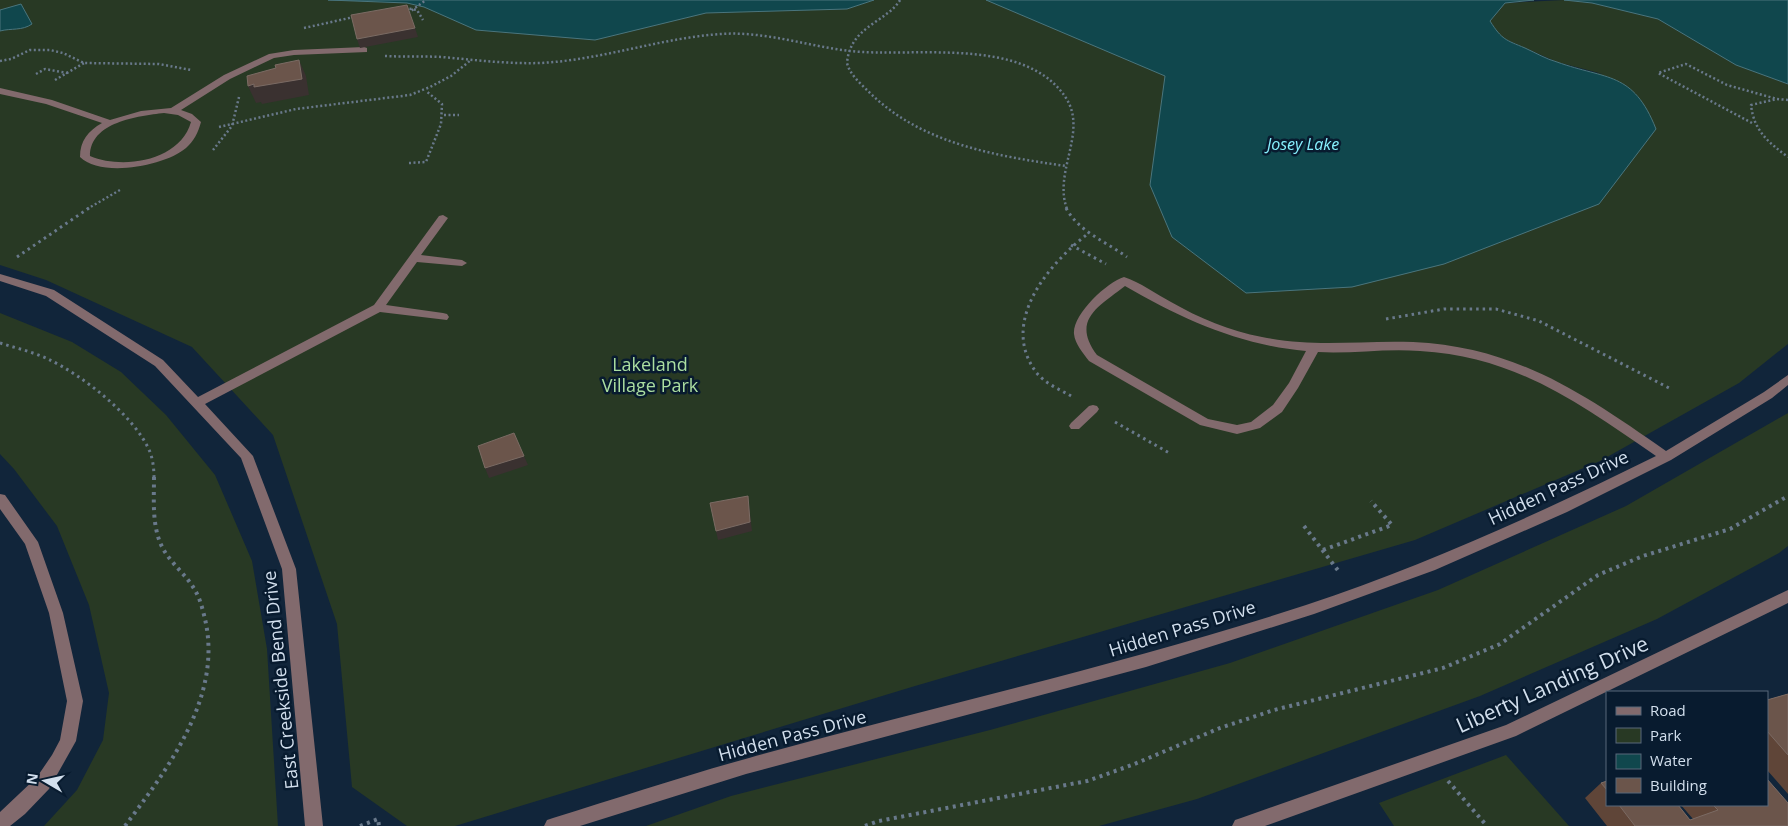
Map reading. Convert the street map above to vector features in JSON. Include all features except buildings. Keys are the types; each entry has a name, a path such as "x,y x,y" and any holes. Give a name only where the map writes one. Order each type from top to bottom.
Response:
{"street":[{"path":"173,111 224,79 282,53 306,51 342,53 364,50"},
{"path":"0,91 49,102 110,123"},
{"path":"173,111 190,116 196,122 196,131 189,140 161,157 124,166 94,163 85,157 83,149 92,136 110,123 146,112 173,111"},
{"path":"197,403 378,308 443,218"},
{"path":"414,258 462,263"},
{"name":"East Creekside Bend Drive","path":"0,277 50,293 159,363 247,456 289,570 314,826"},
{"path":"1314,348 1280,408 1264,420 1242,429 1204,422 1093,358 1084,348 1079,334 1079,324 1085,314 1124,281 1184,315 1220,331 1258,341 1314,348 1404,346 1485,357 1545,378 1580,397 1666,457"},
{"path":"378,308 443,316"},
{"name":"Hidden Pass Drive","path":"553,826 746,766 1146,660 1355,593 1430,566 1562,508 1666,457 1768,395 1788,379"},
{"path":"1075,426 1093,409"},
{"path":"0,499 31,542 56,613 75,701 68,741 58,760 43,784 19,808 0,823"},
{"name":"Liberty Landing Drive","path":"1241,826 1510,731 1788,596"}],"path":[{"path":"405,15 426,0"},
{"path":"900,0 858,34 847,64 849,69 874,98 889,112 912,125 940,137 988,153 1066,166"},
{"path":"402,8 412,9 420,13 423,20"},
{"path":"282,53 281,45 284,40 298,30 312,25 360,16"},
{"path":"364,50 366,57 440,57 506,64 607,56 696,37 740,33 772,36 851,50 974,55 1024,64 1053,83 1072,110 1074,134 1066,166 1063,193 1066,207 1070,214 1089,233 1131,260"},
{"path":"196,131 234,125 294,109 324,104 393,99 426,91 451,78 471,60"},
{"path":"1788,100 1777,99 1727,85 1686,64 1658,73 1752,123 1764,138 1788,157"},
{"path":"409,163 426,162 444,116 442,104 426,91"},
{"path":"1752,123 1751,105 1777,99"},
{"path":"444,116 459,115"},
{"path":"1071,245 1116,268 1124,281"},
{"path":"1379,321 1444,308 1496,309 1539,321 1618,363 1671,388"},
{"path":"0,343 27,350 52,360 72,373 128,420 143,436 151,454 156,526 165,553 199,597 207,623 210,663 202,696 191,724 179,749 125,826"},
{"path":"865,826 879,821 1086,781 1132,765 1220,728 1274,710 1443,668 1500,644 1598,575 1643,556 1730,529 1788,496"},
{"path":"1323,550 1392,526 1371,501"},
{"path":"1304,526 1355,593"},
{"path":"1430,760 1487,826"},
{"path":"360,826 378,819 379,826"}],"green space":[{"name":"Lakeland Village Park","path":"0,0 1102,0 1603,74 1557,62 1500,37 1490,21 1505,3 1564,0 1592,3 1658,19 1736,65 1788,84 1788,344 1739,383 1600,461 1415,540 915,686 455,826 407,826 352,787 337,624 273,435 192,347 46,280 0,265"},
{"path":"0,313 72,342 121,372 166,415 215,475 252,561 267,649 278,826 44,826 77,790 103,740 109,693 89,605 57,526 14,469 0,454"},
{"path":"1788,413 1788,546 1779,553 1657,619 1480,696 1197,799 1099,826 646,826 731,796 990,730 1230,663 1438,590 1626,506"},
{"path":"1506,755 1569,826 1394,826 1379,803"}],"water":[{"path":"328,0 874,0 847,9 706,13 595,40 476,30 424,7 407,3"},
{"name":"Josey Lake","path":"986,0 1534,0 1505,3 1490,21 1501,36 1509,41 1549,59 1617,80 1628,87 1647,110 1656,129 1599,204 1444,264 1352,287 1246,293 1172,237 1150,185 1165,76"},
{"path":"1564,0 1788,0 1788,84 1736,65 1658,19 1592,3"},
{"path":"21,4 32,24 0,31 0,10"}]}
